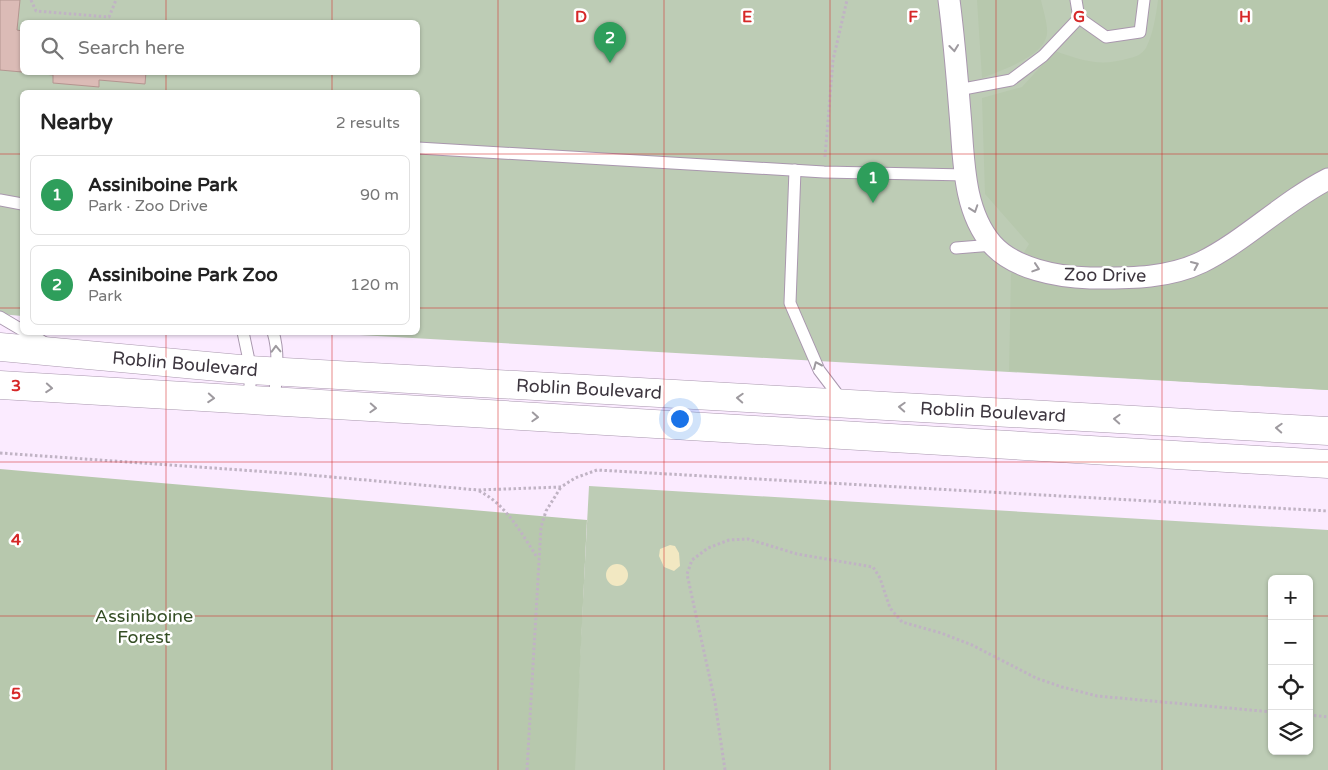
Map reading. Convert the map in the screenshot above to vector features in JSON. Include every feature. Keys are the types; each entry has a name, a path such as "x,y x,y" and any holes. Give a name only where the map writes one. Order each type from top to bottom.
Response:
{"main road":[{"name":"Roblin Boulevard","path":"0,347 264,370 1328,431"},
{"name":"Roblin Boulevard","path":"0,385 1328,464"}],"street":[{"name":"Zoo Drive","path":"949,0 969,196 981,229 993,245 1012,259 1057,275 1122,278 1159,275 1182,270 1218,253 1291,200 1328,178"}],"lane":[{"path":"1076,0 1079,18 1106,37 1140,32 1144,0"},
{"path":"958,90 1011,80 1043,56 1079,18"},
{"path":"420,148 824,172 966,175"},
{"path":"795,170 790,303 818,370 845,404"},
{"path":"0,200 20,204"},
{"path":"956,248 993,245"},
{"path":"0,317 20,329"},
{"path":"32,335 61,353"},
{"path":"245,335 264,370 261,401"},
{"path":"261,401 264,370 276,342 274,335"}],"path":[{"path":"31,0 36,11 109,17 116,0"},
{"path":"824,172 833,60 847,0"},
{"path":"0,453 288,473 478,490 561,487"},
{"path":"527,770 540,572 538,557 541,527 546,511 561,487 575,478 597,470 1328,511"},
{"path":"478,490 490,496 511,518 538,557"},
{"path":"725,770 715,702 688,574 692,560 708,548 729,540 748,539 797,554 873,567 880,578 890,608 902,622 957,639 1036,678 1062,688 1097,696 1268,712"},
{"path":"1313,715 1328,717"}],"green space":[{"path":"0,0 1328,0 1328,390 359,335 420,335 420,90 20,90 20,316 0,314"},
{"path":"977,0 1041,0 1047,30 1044,42 1038,50 1020,62 982,78"},
{"path":"1158,0 1328,0 1328,390 1009,371 1011,274 1029,244 985,194 982,98 1022,87 1055,51 1092,62 1119,61 1139,55 1146,48 1151,37"},
{"name":"Assiniboine Forest","path":"0,469 587,520 575,770 0,770"},
{"path":"589,486 1328,530 1328,770 574,770"}],"sand":[{"path":"670,545 675,546 679,553 680,566 674,571 664,567 659,556 660,549"},
{"path":"617,564 625,567 628,575 625,583 617,586 609,583 606,575 609,567"}],"building":[{"path":"0,0 20,0 17,30 20,31 20,72 0,70"},
{"path":"53,75 146,75 145,84 99,80 99,87 53,83"}],"place":[{"name":"Assiniboine Park Zoo","path":"610,63"},
{"name":"Assiniboine Park","path":"873,203"}]}
